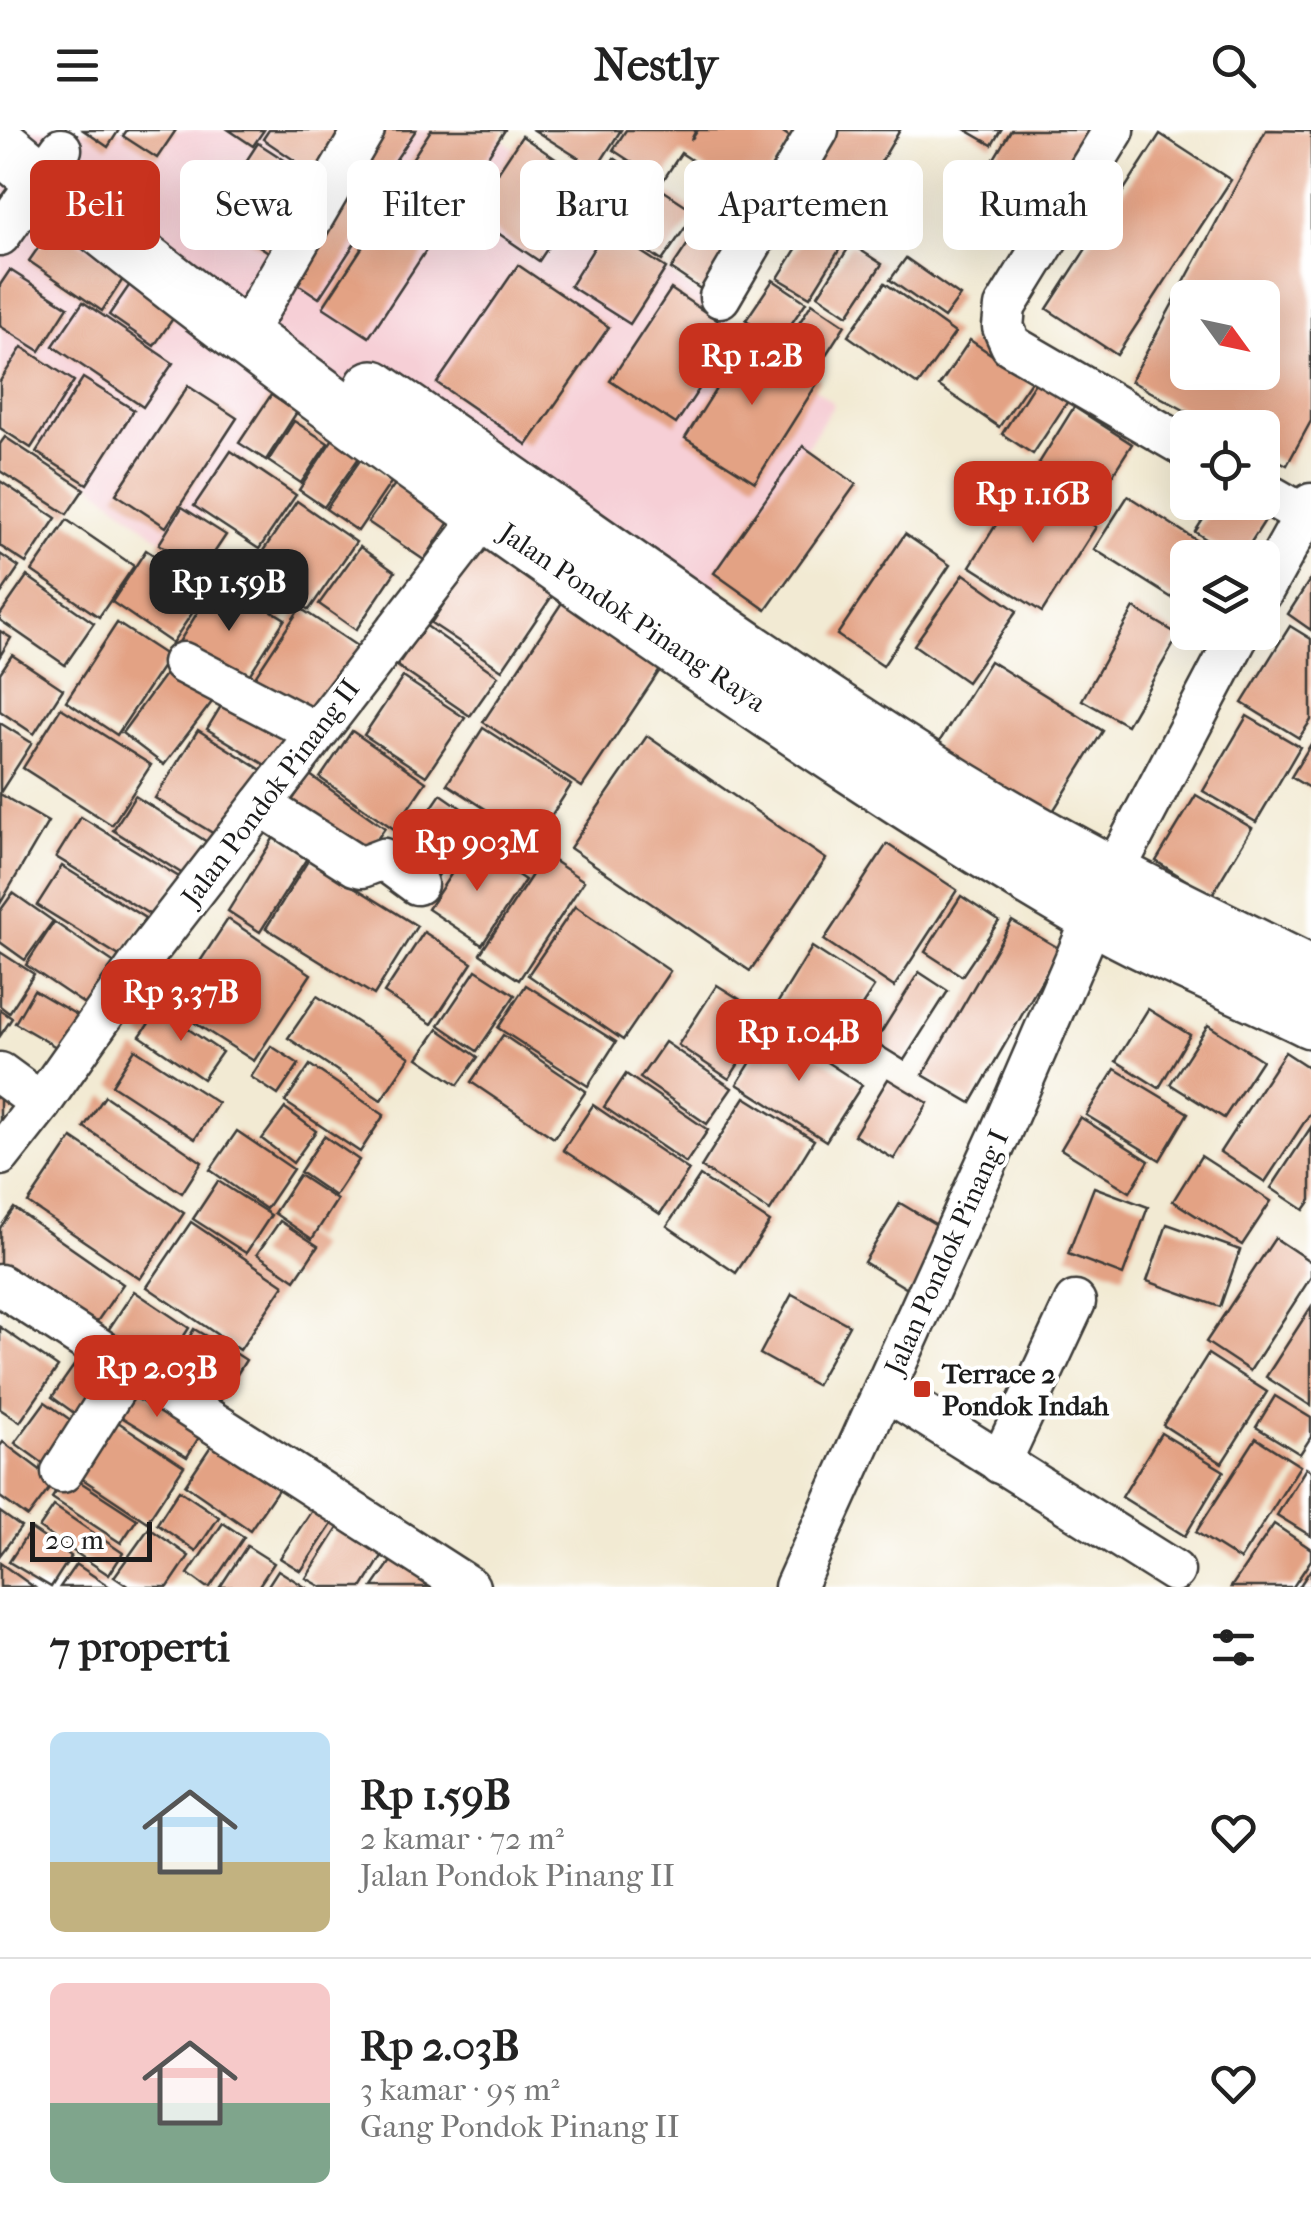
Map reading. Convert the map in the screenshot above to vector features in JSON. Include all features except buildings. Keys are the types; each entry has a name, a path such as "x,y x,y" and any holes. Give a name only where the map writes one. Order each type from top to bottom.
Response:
{"main road":[{"name":"Jalan Pondok Pinang Raya","path":"35,150 252,319 494,497 738,690 938,821 1102,896 1311,974"},
{"name":"Jalan Pondok Pinang Raya","path":"1102,896 1311,1020"}],"street":[{"path":"252,319 364,130"},
{"path":"720,297 818,130"},
{"path":"1114,130 1005,307 1004,327 1011,345 1170,438"},
{"path":"0,235 35,150"},
{"name":"Jalan Pondok Pinang II","path":"0,1154 41,1103 151,947 494,497"},
{"path":"1280,498 1308,510 1280,560"},
{"name":"Jalan Pondok Pinang I","path":"795,1587 1002,1130 1102,896 1231,650"},
{"path":"183,663 315,732"},
{"path":"261,804 355,865 362,867 383,860 417,884"},
{"path":"0,1073 41,1103"},
{"path":"0,1285 469,1587"},
{"path":"1000,1463 1075,1302"},
{"path":"62,1472 128,1368"},
{"path":"884,1390 1174,1571"}],"shaded area":[{"path":"0,130 491,130 529,160 520,160 520,250 641,250 834,404 669,666 289,400 176,552 0,410"}],"place":[{"name":"Terrace 2 Pondok Indah","path":"922,1389"}]}
